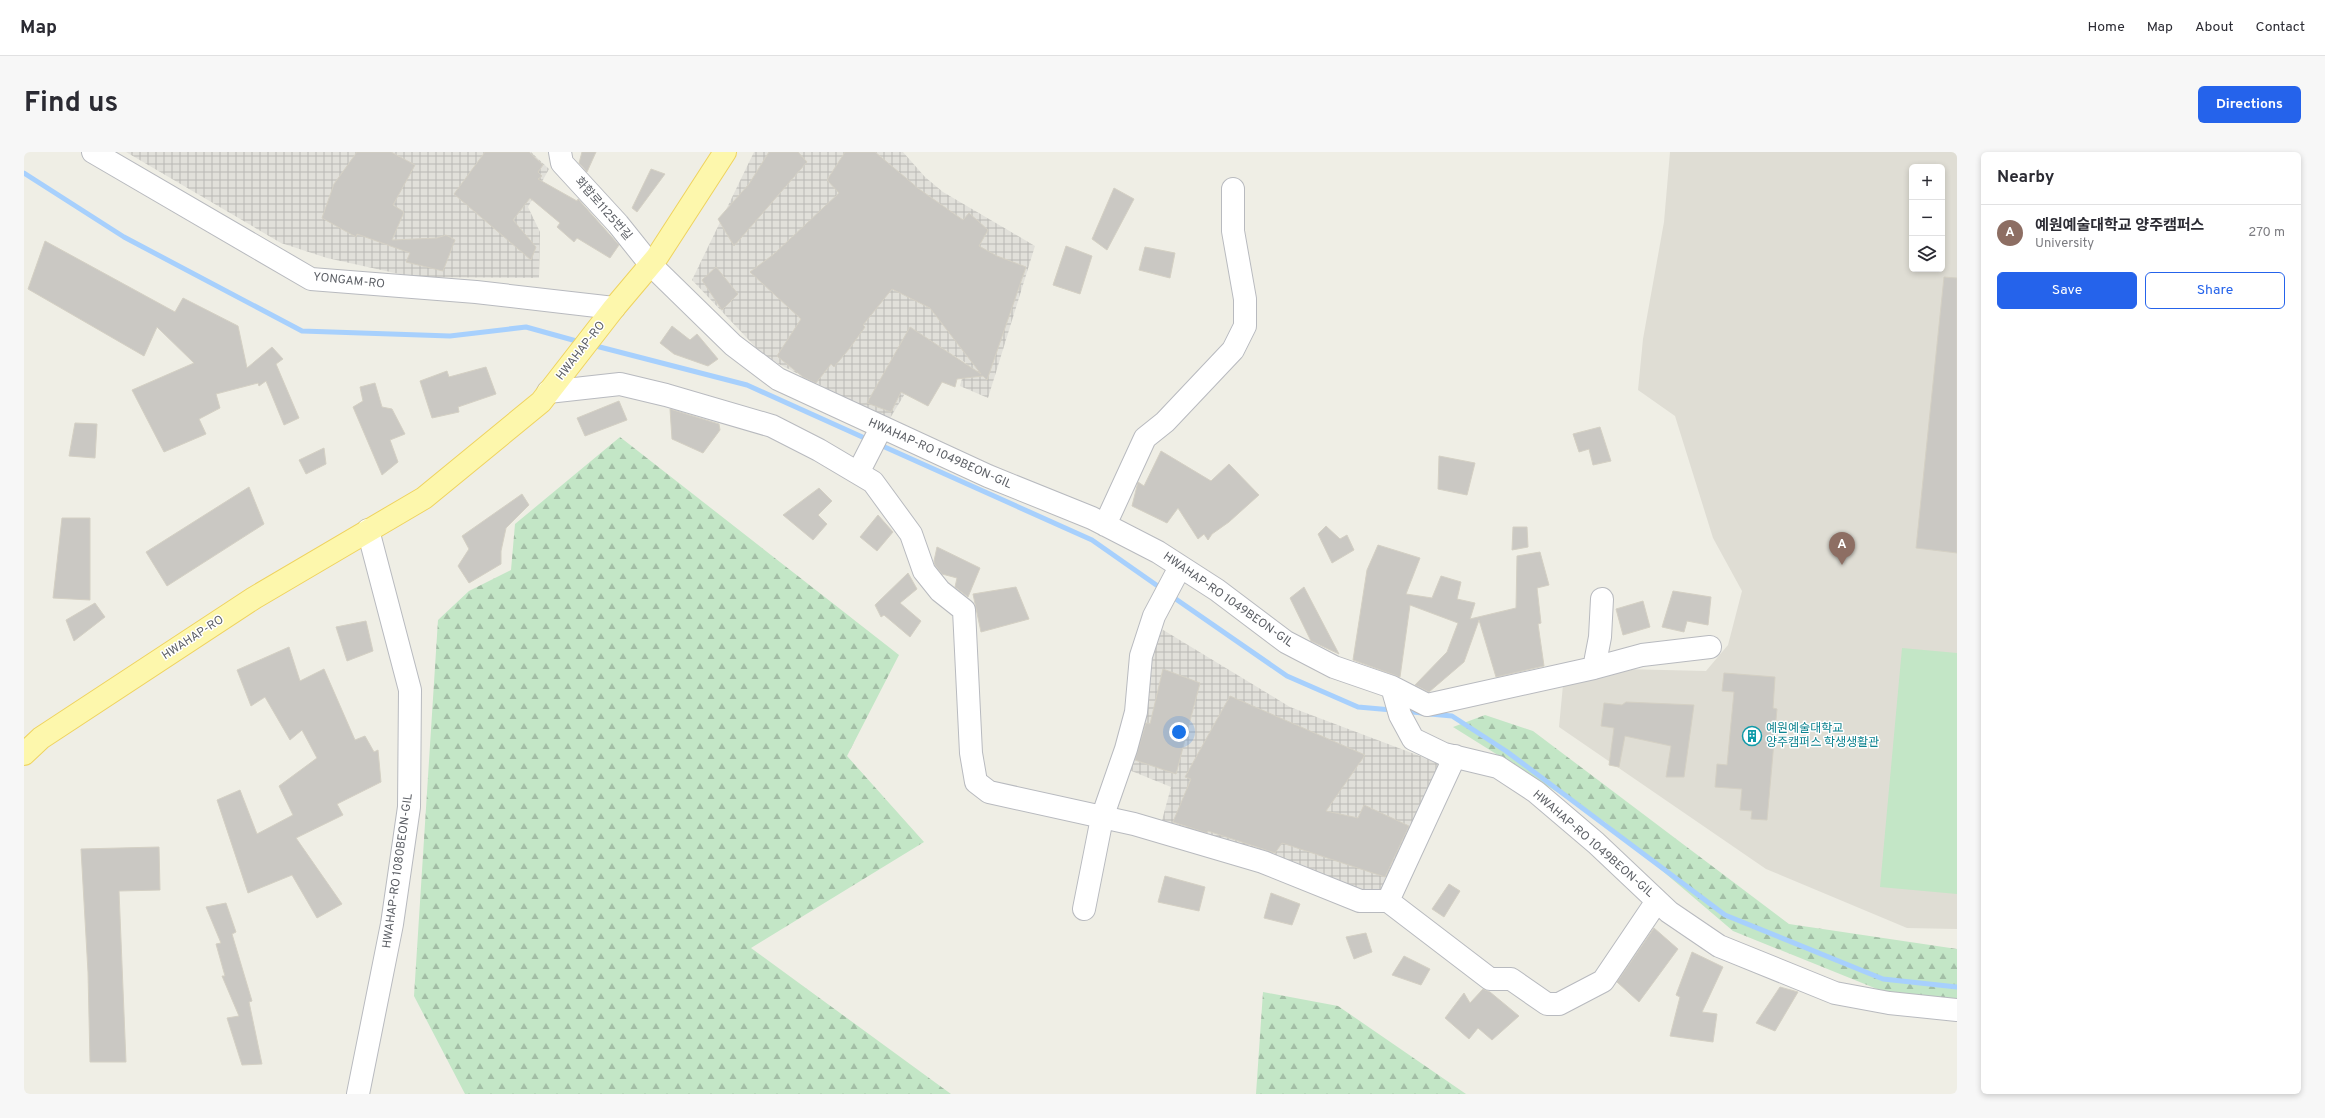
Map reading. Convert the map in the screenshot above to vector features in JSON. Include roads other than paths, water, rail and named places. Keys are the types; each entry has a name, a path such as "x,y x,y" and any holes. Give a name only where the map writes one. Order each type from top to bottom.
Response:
{"main road":[{"name":"HWAHAP-RO","path":"24,754 42,738 254,598 424,498 541,402 650,264 725,152"}],"street":[{"name":"YONGAM-RO","path":"93,152 311,279 476,292 614,308"},
{"name":"화합로1125번길","path":"560,152 562,163 618,224 650,264"},
{"path":"1105,525 1145,438 1164,422 1232,350 1245,326 1245,299 1233,231 1233,189"},
{"name":"HWAHAP-RO 1049BEON-GIL","path":"650,264 733,345 778,379 880,430 1105,525 1158,552 1176,574 1217,590 1286,642 1396,701 1413,739 1454,756 1498,767 1536,792 1596,843 1669,912 1720,946 1835,993 1889,1003 1957,1010"},
{"path":"548,392 620,384 666,395 772,426 860,468 873,482 911,534 924,571 940,591 964,610 971,753 976,782 989,792 1134,824 1263,862 1360,901 1388,901 1490,979 1511,979 1534,997 1548,1004 1559,1004 1603,981 1658,901"},
{"path":"860,468 880,430"},
{"name":"HWAHAP-RO 1080BEON-GIL","path":"358,1094 392,924 409,807 410,690 368,530"},
{"path":"1084,909 1102,818 1126,749 1136,712 1141,656 1154,616 1176,574"},
{"path":"1594,668 1600,637 1602,599"},
{"path":"1396,701 1427,706 1594,668 1642,655 1710,647"},
{"path":"1388,901 1454,756"}],"waterway":[{"path":"24,173 124,237 302,331 450,336 526,327 580,342"},
{"path":"592,345 747,385 869,440"},
{"path":"878,444 1092,540 1162,589"},
{"path":"1170,595 1287,676 1358,707 1392,710"},
{"path":"1404,711 1422,713"},
{"path":"1430,714 1452,716 1506,751 1725,915 1883,979 1957,987"}],"place":[{"name":"예원예술대학교 양주캠퍼스","path":"1842,565"},
{"name":"예원예술대학교 양주캠퍼스 학생생활관","path":"1752,736"}]}
